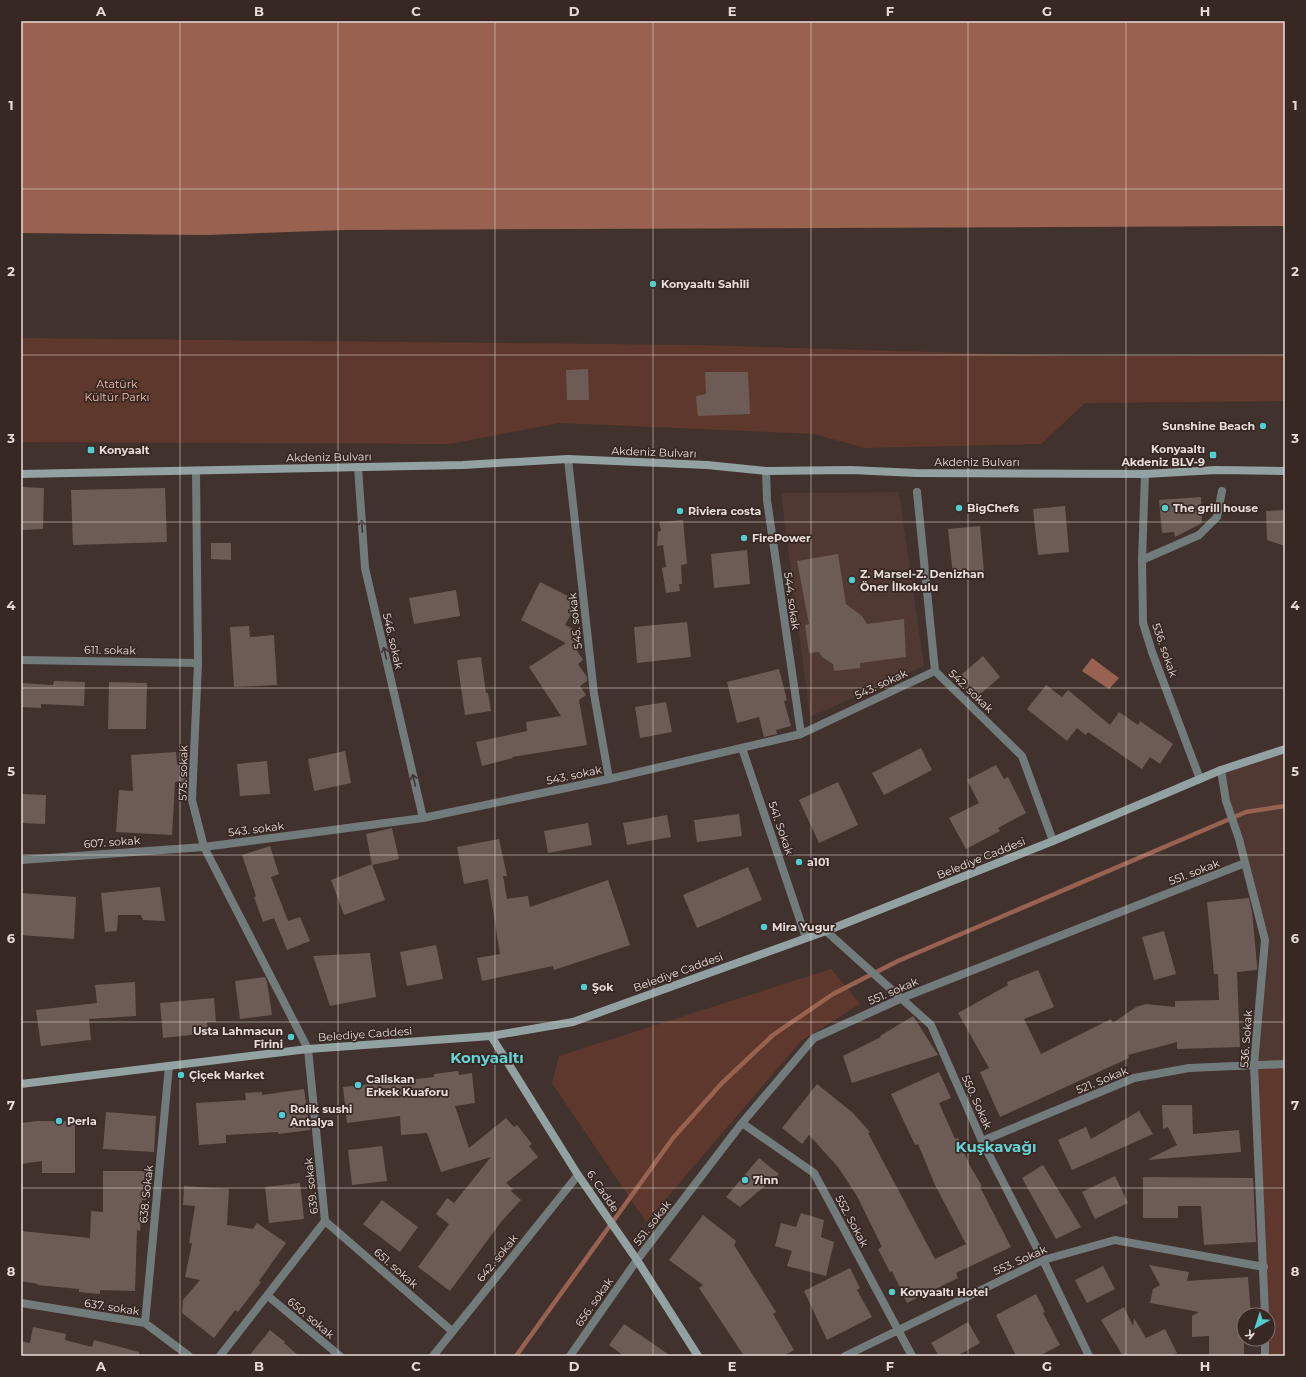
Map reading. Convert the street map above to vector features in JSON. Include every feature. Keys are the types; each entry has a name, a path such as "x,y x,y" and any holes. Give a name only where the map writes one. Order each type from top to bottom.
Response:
{"main road":[{"name":"Akdeniz Bulvarı","path":"21,474 196,472 463,465 568,459 707,465 766,472 851,470 916,473 1145,474 1216,470 1285,471"},
{"name":"Belediye Caddesi","path":"21,1084 308,1049 491,1036 573,1022 826,931 1053,841 1220,770 1285,749"},
{"name":"6. Cadde","path":"491,1036 578,1175 637,1260 698,1356"}],"street":[{"name":"545. sokak","path":"568,459 594,694 609,779"},
{"name":"546. sokak","path":"358,467 365,568 423,818"},
{"name":"575. sokak","path":"196,472 198,663 192,800 204,847 308,1049"},
{"name":"544. sokak","path":"766,472 767,500 801,734"},
{"name":"536. sokak","path":"1145,474 1142,560 1144,623 1152,652 1200,779"},
{"path":"1142,560 1199,535 1217,517 1222,491"},
{"name":"542. sokak","path":"917,492 935,671 1022,756 1053,841"},
{"name":"611. sokak","path":"21,660 198,663"},
{"name":"543. sokak","path":"204,847 423,818 609,779 801,734 935,671"},
{"name":"541. Sokak","path":"742,748 806,938"},
{"name":"536. Sokak","path":"1220,770 1226,801 1239,839 1265,940 1254,1065 1265,1307"},
{"name":"607. sokak","path":"21,860 204,847"},
{"name":"551. sokak","path":"637,1260 742,1124 814,1038 902,998 1245,863"},
{"name":"550. Sokak","path":"826,931 931,1025 982,1141 1043,1260 1089,1356"},
{"name":"639. sokak","path":"220,1356 326,1221 308,1049"},
{"name":"521. Sokak","path":"982,1141 1134,1078 1189,1068 1285,1064"},
{"name":"638. Sokak","path":"145,1323 170,1066"},
{"name":"552. Sokak","path":"742,1124 814,1173 912,1356"},
{"name":"642. sokak","path":"433,1356 578,1175"},
{"name":"651. sokak","path":"326,1221 452,1332"},
{"name":"553. Sokak","path":"845,1356 1043,1260 1115,1240 1264,1267"},
{"name":"656. sokak","path":"570,1356 637,1260"},
{"name":"650. sokak","path":"268,1296 340,1356"},
{"name":"637. sokak","path":"21,1303 145,1323 189,1356"}],"shaded area":[{"path":"21,21 1285,21 1285,226 345,230 206,235 21,233"},
{"name":"Z. Marsel-Z. Denizhan Öner İlkokulu","path":"899,492 924,666 810,717 781,493"},
{"path":"1092,658 1119,678 1109,689 1082,671"},
{"path":"1285,749 1285,1064 1254,1065 1265,940 1221,770"}],"green space":[{"name":"Atatürk Kültür Parkı","path":"21,338 696,345 1070,356 1285,355 1285,401 1085,403 1041,444 865,448 814,434 559,423 450,444 21,442"},
{"path":"831,969 860,1004 801,1041 646,1222 552,1083 559,1056"},
{"path":"1285,1064 1285,1356 1265,1356 1267,1347 1276,1347 1276,1307 1268,1307 1254,1065"}],"building":[{"path":"588,369 589,400 567,400 566,370"},
{"path":"705,372 748,372 750,414 698,416 696,396 706,394"},
{"path":"21,487 44,488 43,529 21,530"},
{"path":"165,488 167,542 73,545 71,490"},
{"path":"1201,497 1202,523 1175,537 1174,532 1162,533 1159,500"},
{"path":"1065,506 1069,552 1038,555 1033,509"},
{"path":"1285,510 1285,546 1267,540 1266,511"},
{"path":"683,520 687,564 681,565 682,584 679,584 680,591 666,593 662,568 666,567 663,545 657,546 658,532 661,531 659,522"},
{"path":"980,526 984,572 953,575 948,529"},
{"path":"211,543 231,543 231,560 211,559"},
{"path":"747,550 750,584 714,588 711,554"},
{"path":"838,554 846,604 862,616 867,624 904,619 906,657 860,663 860,668 834,671 833,664 822,657 819,652 809,653 805,625 809,624 797,561"},
{"path":"540,582 578,601 565,625 581,633 574,646 583,660 578,664 587,677 587,681 580,686 586,695 579,700 587,745 512,757 513,758 482,766 476,742 527,731 526,722 561,716 529,667 566,643 521,620"},
{"path":"456,590 460,616 414,624 409,598"},
{"path":"687,622 691,657 637,663 634,627"},
{"path":"249,626 250,637 274,635 277,685 234,687 230,627"},
{"path":"983,656 1000,677 978,696 961,675"},
{"path":"481,657 486,693 488,693 491,711 465,715 457,660"},
{"path":"779,669 787,700 784,701 791,726 776,730 777,734 764,737 759,717 737,723 727,682"},
{"path":"54,681 85,682 84,706 41,704 41,708 21,707 21,683 53,685"},
{"path":"109,682 147,683 146,729 108,729"},
{"path":"1046,685 1062,697 1068,690 1110,725 1119,712 1138,725 1140,721 1173,744 1160,764 1150,757 1142,769 1088,732 1086,735 1077,728 1067,741 1027,709"},
{"path":"666,702 672,732 640,738 635,707"},
{"path":"921,748 932,770 884,795 872,773"},
{"path":"345,751 351,783 314,791 308,759"},
{"path":"176,752 177,763 187,763 187,782 175,782 172,835 116,832 119,790 133,791 131,755"},
{"path":"267,761 270,794 240,796 237,764"},
{"path":"996,765 1004,779 1008,777 1026,813 998,828 1000,831 966,849 949,818 979,803 967,780"},
{"path":"838,782 858,825 819,843 799,800"},
{"path":"21,794 46,795 45,824 21,823"},
{"path":"739,814 742,836 697,842 694,820"},
{"path":"667,815 671,837 627,845 623,823"},
{"path":"588,823 592,845 548,853 544,831"},
{"path":"392,828 399,859 372,865 366,834"},
{"path":"499,839 507,876 503,876 507,899 528,896 530,907 608,880 630,945 554,970 553,966 482,981 477,958 500,954 488,879 464,884 457,847"},
{"path":"270,846 279,874 271,877 288,921 300,917 310,941 287,950 274,918 263,922 242,855"},
{"path":"372,864 385,900 344,915 331,880"},
{"path":"748,867 762,900 697,928 683,895"},
{"path":"160,887 165,921 143,920 141,915 118,915 117,931 105,932 101,893"},
{"path":"21,893 76,897 74,939 21,935"},
{"path":"1249,898 1252,912 1257,970 1237,972 1240,1047 1177,1049 1177,1042 1128,1055 1129,1058 1000,1117 980,1072 989,1068 958,1013 1008,985 1007,982 1038,970 1054,1007 1024,1019 1041,1054 1111,1019 1113,1023 1136,1007 1146,1004 1175,1007 1175,1001 1219,1000 1218,974 1214,974 1207,902"},
{"path":"1164,931 1176,974 1154,980 1142,937"},
{"path":"436,945 443,979 407,986 400,952"},
{"path":"370,953 376,997 330,1006 313,956"},
{"path":"265,977 272,1015 240,1019 235,981"},
{"path":"135,982 136,1016 89,1019 91,1040 41,1046 36,1010 97,1003 95,985"},
{"path":"214,998 216,1022 207,1022 208,1033 163,1038 160,1003"},
{"path":"913,1016 938,1055 852,1083 843,1056 881,1037 880,1036"},
{"path":"458,1071 459,1075 472,1073 475,1103 455,1106 469,1148 506,1118 514,1127 517,1125 532,1144 529,1146 538,1157 506,1183 513,1189 511,1191 521,1200 501,1222 450,1291 418,1267 449,1224 436,1214 447,1198 454,1203 491,1157 441,1172 427,1133 401,1135 400,1116 347,1123 343,1087 434,1077 434,1074"},
{"path":"939,1072 951,1098 939,1103 955,1139 958,1138 970,1166 982,1186 980,1187 1011,1247 956,1273 958,1278 907,1303 892,1271 890,1272 878,1249 882,1247 857,1196 838,1167 809,1135 802,1144 782,1128 817,1084 852,1112 870,1132 868,1133 935,1259 966,1244 935,1185 918,1144 915,1145 891,1094"},
{"path":"304,1089 310,1130 278,1134 278,1132 226,1135 226,1143 199,1145 196,1103 246,1100 245,1093 262,1092 262,1095"},
{"path":"1162,1105 1192,1105 1193,1134 1239,1130 1241,1152 1147,1160 1177,1145 1168,1127 1163,1129"},
{"path":"1139,1111 1153,1134 1072,1170 1058,1140 1086,1127 1091,1139"},
{"path":"106,1112 156,1116 154,1152 103,1149"},
{"path":"37,1121 75,1121 75,1173 42,1173 42,1161 21,1164 21,1123"},
{"path":"382,1146 387,1181 352,1185 348,1150"},
{"path":"759,1158 779,1174 740,1207 726,1197"},
{"path":"1043,1165 1081,1227 1056,1239 1022,1178"},
{"path":"103,1171 146,1171 146,1200 142,1200 140,1231 137,1230 135,1291 100,1290 100,1294 79,1292 79,1289 37,1285 38,1284 21,1281 21,1231 90,1238 91,1211 103,1212"},
{"path":"1115,1176 1128,1203 1095,1219 1082,1192"},
{"path":"1143,1177 1253,1178 1256,1242 1204,1245 1201,1206 1178,1206 1178,1218 1143,1218"},
{"path":"300,1183 304,1219 269,1223 265,1187"},
{"path":"184,1186 229,1189 227,1225 253,1229 257,1223 286,1243 259,1281 261,1282 238,1312 235,1310 214,1338 182,1313 183,1300 200,1280 185,1277 192,1243 189,1243 195,1206 183,1205"},
{"path":"382,1200 418,1227 400,1252 363,1224"},
{"path":"801,1213 824,1220 821,1237 834,1242 826,1276 787,1266 792,1251 775,1246 781,1223 796,1227"},
{"path":"703,1215 736,1241 734,1245 776,1312 773,1314 794,1350 783,1356 744,1356 699,1288 703,1285 669,1260"},
{"path":"1149,1265 1189,1272 1187,1281 1248,1277 1250,1307 1236,1307 1236,1347 1244,1347 1244,1356 1209,1356 1209,1336 1192,1337 1192,1316 1199,1312 1150,1303 1153,1289 1160,1285"},
{"path":"1103,1266 1115,1289 1087,1303 1075,1280"},
{"path":"850,1268 860,1288 857,1290 872,1317 827,1340 804,1291"},
{"path":"1036,1294 1045,1312 1043,1313 1060,1345 1039,1356 1016,1356 996,1315"},
{"path":"1124,1307 1133,1326 1134,1318 1146,1338 1165,1329 1177,1353 1170,1356 1123,1356 1101,1320"},
{"path":"968,1322 980,1343 957,1356 939,1356 931,1343"},
{"path":"624,1324 671,1356 624,1356 609,1345"},
{"path":"33,1327 66,1334 65,1340 92,1347 94,1340 139,1352 139,1356 21,1356 21,1341 30,1343"},
{"path":"270,1330 285,1342 284,1343 299,1356 249,1356"}],"waterway":[{"path":"516,1356 673,1138 722,1083 773,1035 833,994 898,961 1246,812 1285,806"}],"place":[{"name":"Konyaaltı Sahili","path":"653,284"},
{"name":"Sunshine Beach","path":"1263,426"},
{"name":"Konyaalt","path":"91,450"},
{"name":"Konyaaltı Akdeniz BLV-9","path":"1213,455"},
{"name":"BigChefs","path":"959,508"},
{"name":"The grill house","path":"1165,508"},
{"name":"Riviera costa","path":"680,511"},
{"name":"FirePower","path":"744,538"},
{"name":"Z. Marsel-Z. Denizhan Öner İlkokulu","path":"852,580"},
{"name":"a101","path":"799,862"},
{"name":"Mira Yugur","path":"764,927"},
{"name":"Şok","path":"584,987"},
{"name":"Usta Lahmacun Firini","path":"291,1037"},
{"name":"Çiçek Market","path":"181,1075"},
{"name":"Caliskan Erkek Kuaforu","path":"358,1085"},
{"name":"Rolik sushi Antalya","path":"282,1115"},
{"name":"Perla","path":"59,1121"},
{"name":"7inn","path":"745,1180"},
{"name":"Konyaaltı Hotel","path":"892,1292"}],"district":[{"name":"Konyaaltı","path":"487,1057"},
{"name":"Kuşkavağı","path":"996,1146"}]}
